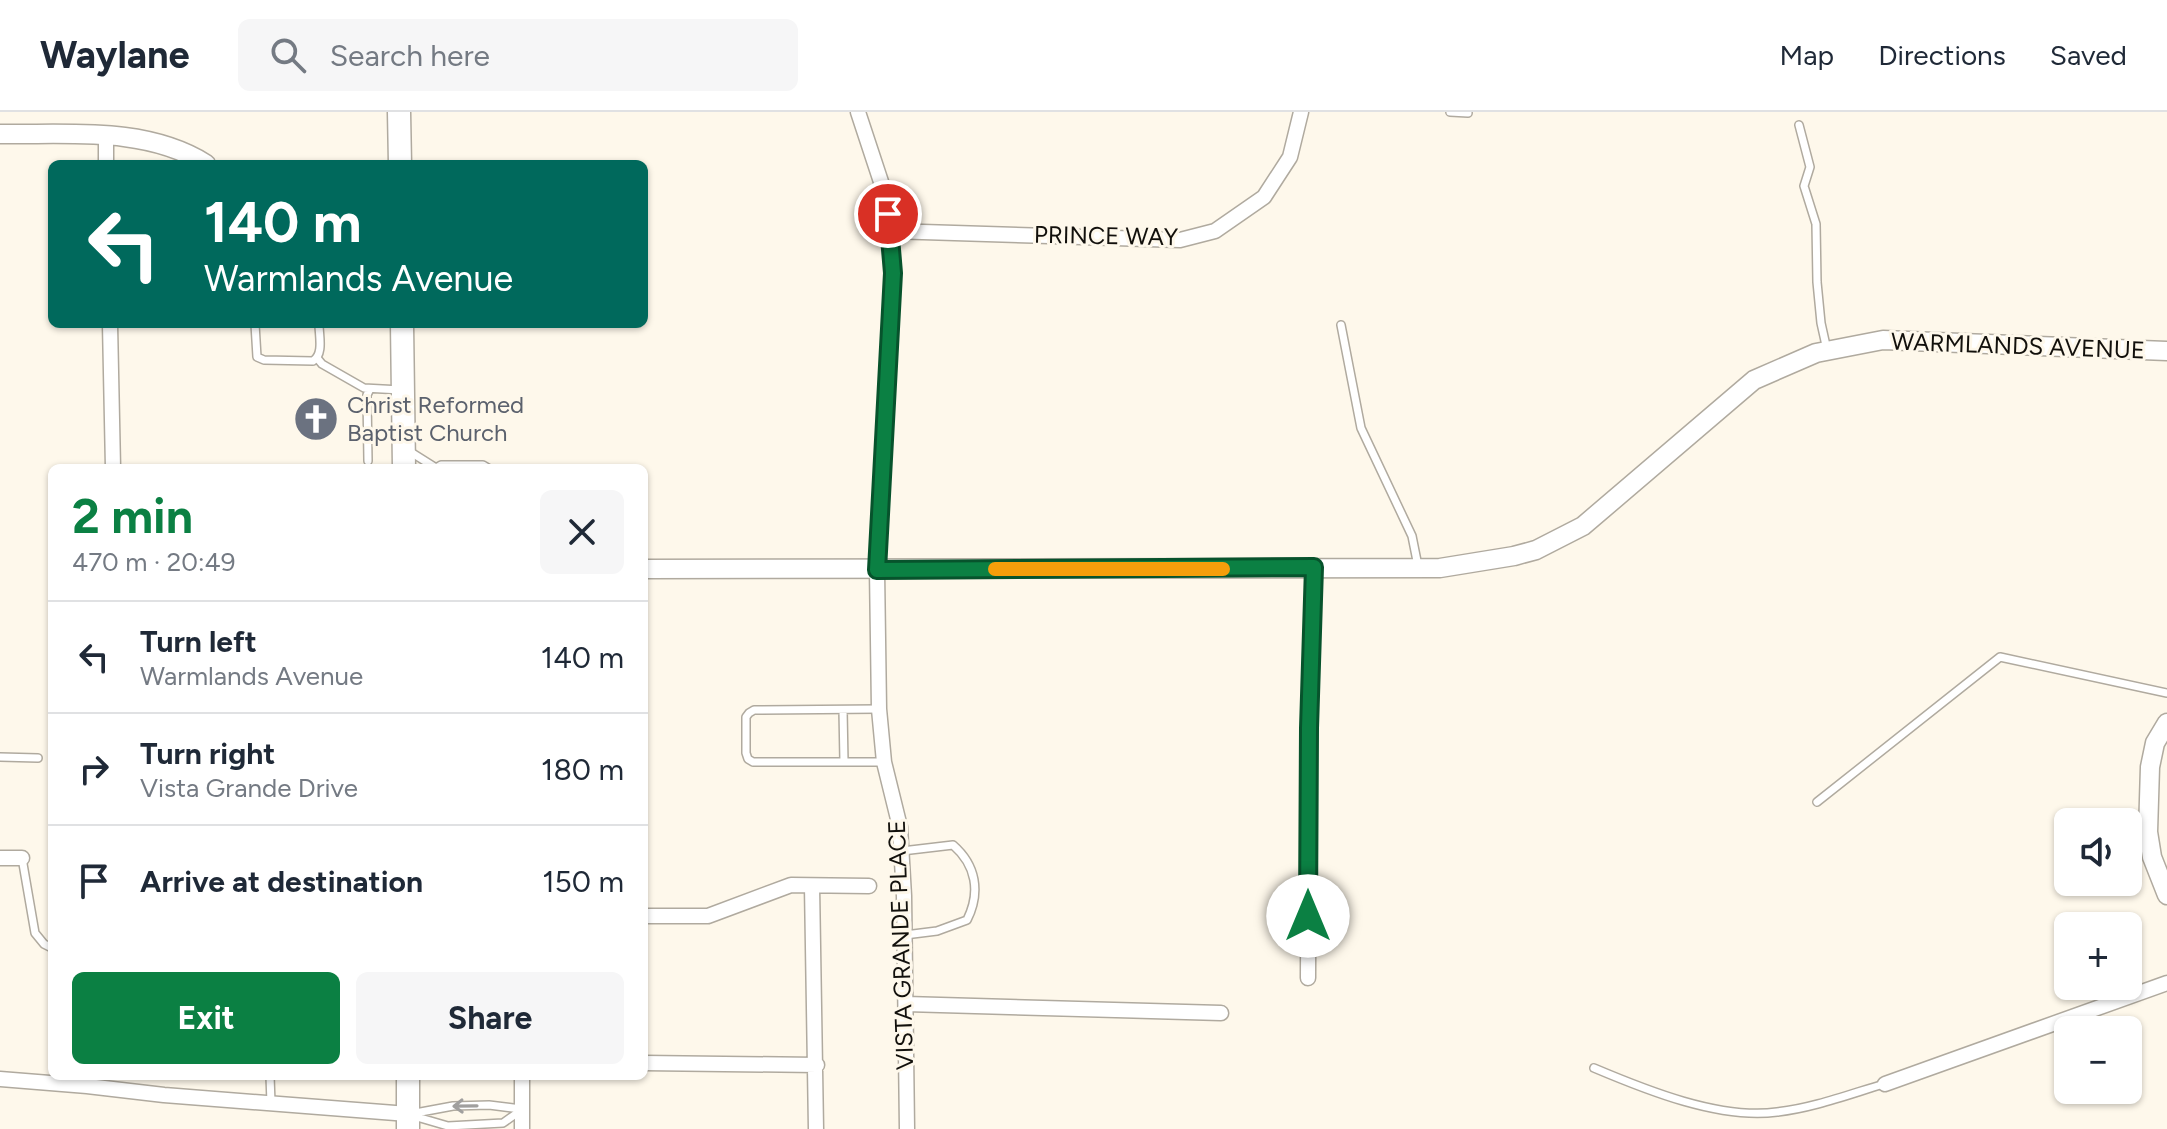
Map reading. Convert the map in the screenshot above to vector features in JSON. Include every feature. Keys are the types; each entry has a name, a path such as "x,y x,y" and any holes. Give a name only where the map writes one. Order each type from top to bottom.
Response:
{"main road":[{"path":"399,112 400,160"},
{"path":"402,328 404,458"},
{"path":"408,1080 408,1122"}],"street":[{"name":"VISTA GRANDE PLACE","path":"858,112 886,197 891,231 893,273 877,570 879,709 884,762 900,827 902,851 907,1129"},
{"name":"PRINCE WAY","path":"891,231 1180,240 1215,231 1264,197 1290,157 1301,112"},
{"path":"0,134 106,135 170,147 198,160"},
{"path":"106,135 106,160"},
{"path":"110,328 113,464"},
{"name":"WARMLANDS AVENUE","path":"648,569 1440,568 1536,550 1583,526 1754,380 1816,353 1883,340 2167,351"},
{"path":"1308,978 1309,728 1314,567"},
{"path":"2167,723 2155,743 2150,767 2148,832 2152,857 2167,895"},
{"path":"0,858 22,858"},
{"path":"648,916 708,916 791,885 869,886"},
{"path":"812,886 816,1129"},
{"path":"1885,1084 2167,983"},
{"path":"906,1004 1221,1013"},
{"path":"648,1063 817,1065"},
{"path":"0,1079 271,1103 408,1122"},
{"path":"522,1080 522,1129"}],"lane":[{"path":"1450,112 1468,113"},
{"path":"1799,125 1810,167 1804,186 1816,224 1817,282 1827,351"},
{"path":"1341,325 1361,428 1412,536 1419,568"},
{"path":"255,328 257,357 264,360 313,361 320,352 319,328"},
{"path":"317,358 359,385 370,389 403,390"},
{"path":"368,461 367,395 370,389"},
{"path":"404,458 423,464"},
{"path":"1817,802 2000,657 2167,693"},
{"path":"879,709 754,710 746,717 746,753 753,762 884,762"},
{"path":"843,710 844,762"},
{"path":"0,757 38,758"},
{"path":"902,851 953,845 971,866 974,880 972,911 967,920 937,931 905,935"},
{"path":"22,858 35,933 48,946"},
{"path":"1594,1068 1658,1094 1696,1105 1762,1113 1804,1107 1885,1084"},
{"path":"270,1080 271,1103"},
{"path":"408,1122 453,1106 489,1105 522,1109"},
{"path":"408,1122 448,1126 503,1123 522,1109"}],"slow traffic":[{"path":"995,569 1223,569"}],"place":[{"name":"Christ Reformed Baptist Church","path":"316,419"}],"route":[{"path":"888,214 893,273 877,570 1314,567 1308,916"}]}
